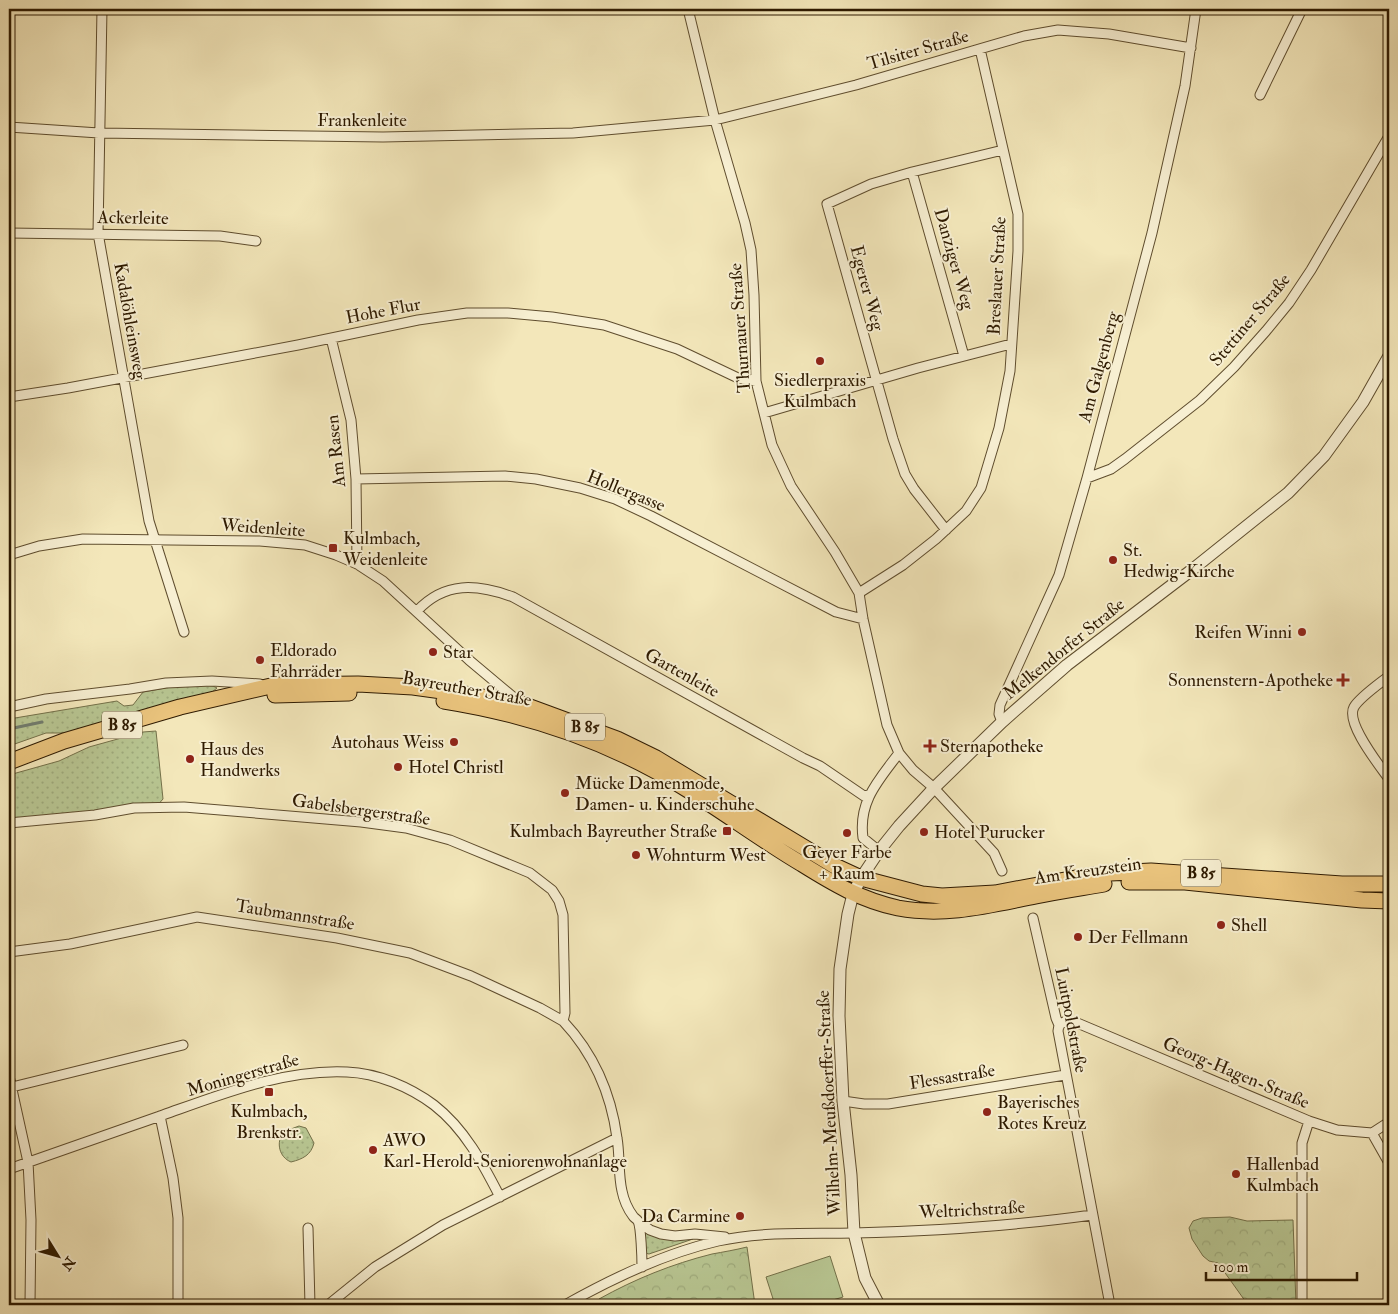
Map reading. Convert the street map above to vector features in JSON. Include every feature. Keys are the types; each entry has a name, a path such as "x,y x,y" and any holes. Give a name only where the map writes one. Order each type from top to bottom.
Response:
{"main road":[{"name":"Bayreuther Straße","path":"9,762 64,741 180,707 275,685 316,683 413,687 522,704 617,739 656,758 835,866 861,878"},
{"name":"Bayreuther Straße","path":"238,694 346,693 407,696 499,710 539,722 610,748 650,767 717,808 771,845 853,894"},
{"name":"Am Kreuzstein","path":"861,878 922,894 942,896 995,893 1081,877 1151,871 1342,884 1389,884"},
{"name":"Am Kreuzstein","path":"853,894 898,908 948,912 1113,883 1148,881 1185,882 1362,900 1389,901"}],"street":[{"name":"Kadalöhleinsweg","path":"102,9 98,234 149,521 184,632"},
{"name":"Thurnauer Straße","path":"688,9 715,120 751,250 756,380 772,445 780,466 791,486 835,552 858,593 887,725 899,753 913,770 934,788"},
{"name":"Am Galgenberg","path":"1002,722 999,714 1000,704 1058,575 1086,478 1152,233 1185,86 1196,9"},
{"path":"1260,95 1302,9"},
{"name":"Tilsiter Straße","path":"715,120 856,85 1024,36 1058,30 1109,34 1191,48"},
{"name":"Breslauer Straße","path":"764,413 876,380 1011,344 1018,251 1018,214 980,49"},
{"name":"Frankenleite","path":"9,127 99,133 383,137 573,133 715,120"},
{"name":"Stettiner Straße","path":"1086,478 1112,469 1200,400 1266,332 1289,303 1311,270 1389,136"},
{"path":"912,172 1003,150"},
{"name":"Egerer Weg","path":"912,172 871,184 828,204 876,380 905,474 914,489 946,530"},
{"name":"Danziger Weg","path":"912,172 964,356"},
{"name":"Ackerleite","path":"9,233 220,236 256,241"},
{"name":"Hohe Flur","path":"9,396 68,388 418,320 467,313 508,313 604,325 644,336 677,349 738,378 756,380"},
{"name":"Am Rasen","path":"331,338 351,420 356,479 357,564"},
{"path":"858,593 903,565 966,511 980,488 1000,428 1010,371 1011,344"},
{"name":"Melkendorfer Straße","path":"853,894 879,850 934,788 1002,722 1067,665 1207,558 1288,493 1324,456 1363,402 1389,356"},
{"name":"Hollergasse","path":"356,479 505,476 536,479 580,488 614,499 651,516 836,612 863,619"},
{"name":"Weidenleite","path":"9,555 39,546 83,539 260,541 305,545 357,564 383,581 470,660 522,704"},
{"name":"Gartenleite","path":"417,612 425,603 439,594 458,588 497,592 513,597 820,766 864,796 869,794"},
{"path":"1389,676 1355,705 1351,713 1353,721 1368,750 1389,779"},
{"name":"Bayreuther Straße","path":"9,706 46,699 166,683 212,681 275,685"},
{"path":"879,850 862,838 861,824 869,794 899,753"},
{"path":"934,788 994,853 1002,870"},
{"name":"Gabelsbergerstraße","path":"9,823 134,808 184,807 361,822 406,828 450,840 530,873 552,890 559,901 563,915 565,1013 563,1022"},
{"name":"Wilhelm-Meußdoerffer-Straße","path":"853,894 848,914 839,984 843,1102 851,1175 854,1233 865,1278 879,1305"},
{"name":"Taubmannstraße","path":"9,952 70,944 198,916 337,938 410,953 471,976 540,1008 563,1022"},
{"name":"Luitpoldstraße","path":"1033,918 1059,1025 1058,1031 1065,1076 1110,1305"},
{"name":"Georg-Hagen-Straße","path":"1059,1025 1066,1021 1075,1022 1308,1121 1337,1130 1372,1133"},
{"path":"563,1022 576,1034 598,1070 611,1106 617,1138 622,1190 626,1205 638,1222 650,1230 661,1234 675,1236 696,1234 735,1239"},
{"path":"12,1087 183,1045"},
{"name":"Moningerstraße","path":"9,1169 248,1086 310,1072 348,1072 376,1077 408,1089 434,1106 453,1123 480,1160 500,1197"},
{"path":"9,1076 28,1162 31,1220 30,1305"},
{"name":"Flessastraße","path":"843,1102 888,1104 1065,1076"},
{"path":"160,1116 173,1178 178,1218 178,1305"},
{"path":"1302,1305 1302,1143 1308,1121"},
{"path":"1389,1122 1372,1133 1389,1163"},
{"path":"328,1305 375,1267 443,1226 617,1138"},
{"name":"Weltrichstraße","path":"735,1239 792,1232 854,1233 1032,1223 1092,1215"},
{"path":"638,1222 642,1267"},
{"path":"308,1228 310,1305"},
{"path":"565,1305 582,1295 674,1252 735,1239"}],"green space":[{"path":"206,685 217,688 212,692 69,733 46,733 9,746 9,719 117,701 124,706 133,705 143,692 171,687"},
{"path":"156,731 163,799 155,808 9,823 9,775 59,761 89,747 143,732"},
{"path":"299,1126 306,1128 314,1143 311,1151 306,1156 291,1162 281,1153 279,1145 281,1136 283,1132"},
{"path":"1230,1217 1247,1221 1293,1220 1296,1305 1248,1305 1218,1263 1209,1261 1203,1256 1192,1239 1189,1228 1193,1221 1202,1218"},
{"path":"643,1232 691,1237 693,1239 649,1254 645,1253"},
{"path":"747,1247 755,1305 604,1305 599,1299 668,1267 712,1254"},
{"path":"830,1256 843,1297 816,1305 775,1305 766,1277"}],"waterway":[{"path":"9,729 42,722"}],"place":[{"name":"Siedlerpraxis Kulmbach","path":"820,361"},
{"name":"Kulmbach, Weidenleite","path":"333,548"},
{"name":"St. Hedwig-Kirche","path":"1113,560"},
{"name":"Reifen Winni","path":"1302,632"},
{"name":"Star","path":"433,652"},
{"name":"Eldorado Fahrräder","path":"260,660"},
{"name":"Sonnenstern-Apotheke","path":"1343,680"},
{"name":"Autohaus Weiss","path":"454,742"},
{"name":"Sternapotheke","path":"930,746"},
{"name":"Haus des Handwerks","path":"190,759"},
{"name":"Hotel Christl","path":"398,767"},
{"name":"Mücke Damenmode, Damen- u. Kinderschuhe","path":"565,793"},
{"name":"Kulmbach Bayreuther Straße","path":"727,831"},
{"name":"Hotel Purucker","path":"924,832"},
{"name":"Geyer Farbe + Raum","path":"847,833"},
{"name":"Wohnturm West","path":"636,855"},
{"name":"Shell","path":"1221,925"},
{"name":"Der Fellmann","path":"1078,937"},
{"name":"Kulmbach, Brenkstr.","path":"269,1092"},
{"name":"Bayerisches Rotes Kreuz","path":"987,1112"},
{"name":"AWO Karl-Herold-Seniorenwohnanlage","path":"373,1150"},
{"name":"Hallenbad Kulmbach","path":"1236,1174"},
{"name":"Da Carmine","path":"740,1216"}]}
